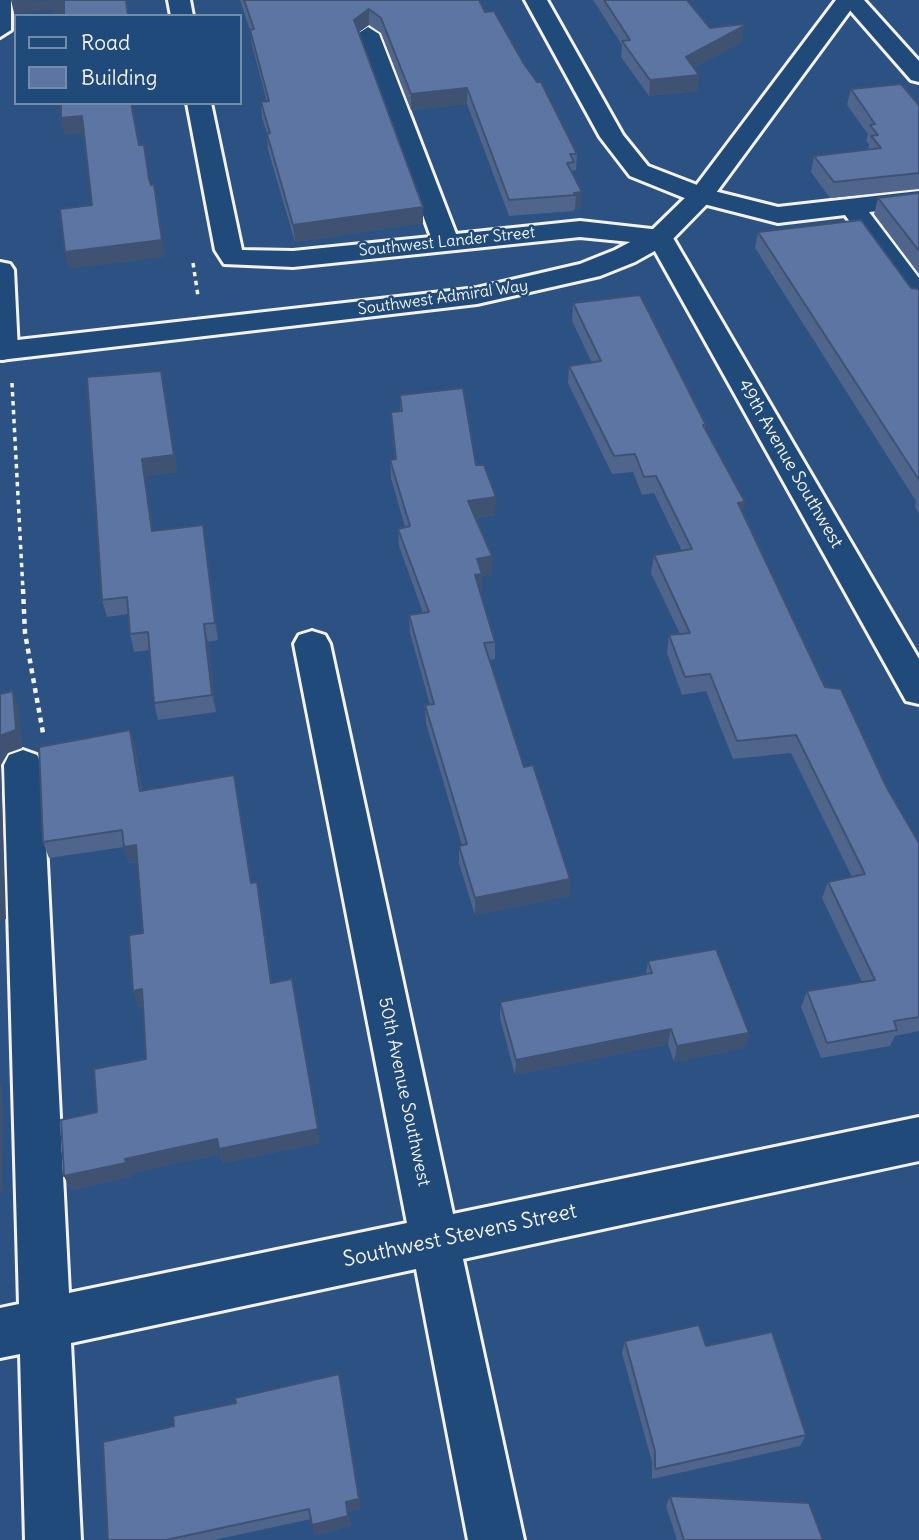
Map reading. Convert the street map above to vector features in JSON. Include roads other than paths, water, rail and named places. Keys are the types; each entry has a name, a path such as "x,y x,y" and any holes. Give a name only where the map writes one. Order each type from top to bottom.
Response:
{"street":[{"path":"0,0 0,30"},
{"path":"536,0 626,158 639,171 701,196 778,215 919,199"},
{"name":"Southwest Admiral Way","path":"2,351 477,296 590,270 660,237 701,196 847,0"},
{"path":"852,0 919,75"},
{"path":"368,34 446,242"},
{"name":"Southwest Lander Street","path":"199,105 228,250 234,258 293,259 580,229 625,231 660,237"},
{"path":"852,206 919,297"},
{"name":"49th Avenue Southwest","path":"660,237 919,691"},
{"path":"0,270 2,351"},
{"name":"50th Avenue Southwest","path":"312,644 496,1540"},
{"path":"23,765 47,1323 53,1540"},
{"name":"Southwest Stevens Street","path":"0,1333 919,1139"}]}
